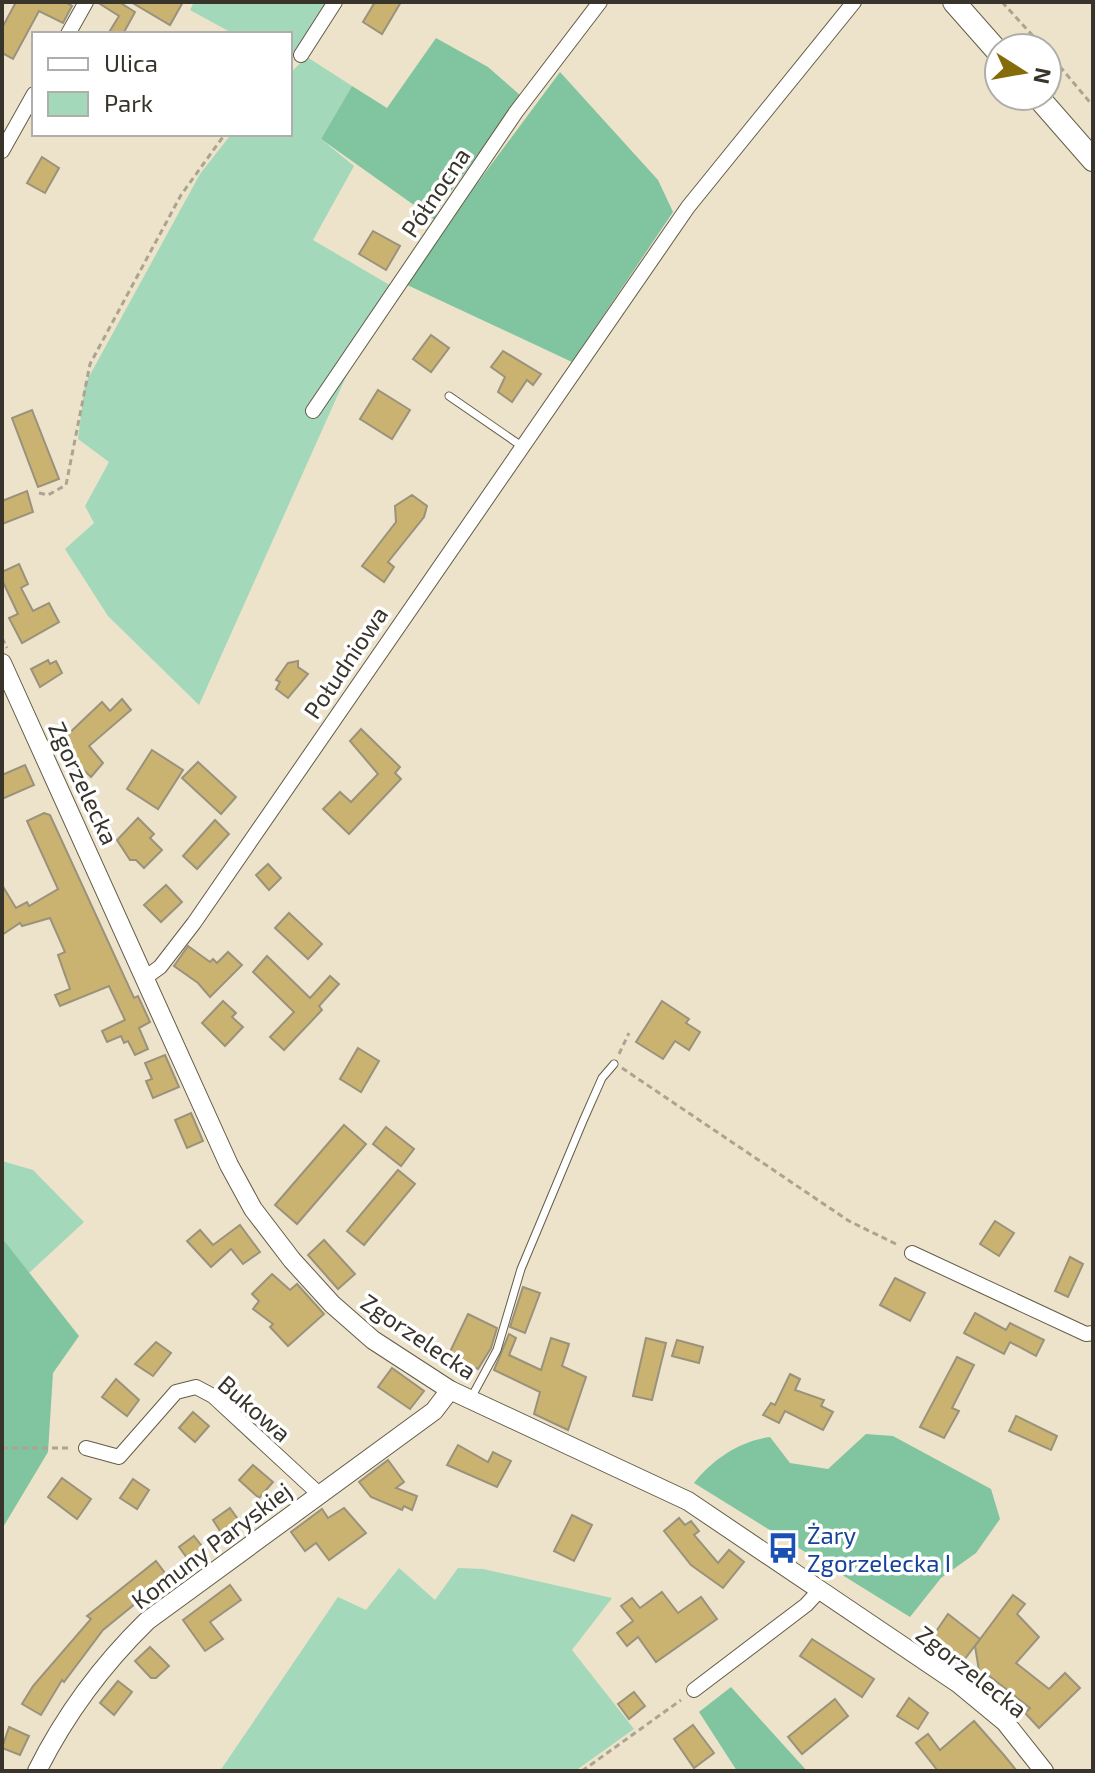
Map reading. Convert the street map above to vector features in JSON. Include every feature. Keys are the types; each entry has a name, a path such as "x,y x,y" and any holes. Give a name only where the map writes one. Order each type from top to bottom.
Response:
{"main road":[{"path":"954,2 983,35"},
{"path":"1051,112 1093,160"}],"street":[{"path":"69,32 86,2"},
{"path":"301,55 335,2"},
{"name":"Północna","path":"313,411 516,112 600,2"},
{"name":"Południowa","path":"146,977 160,967 194,923 520,445 688,207 854,2"},
{"path":"2,151 32,98"},
{"name":"Zgorzelecka","path":"5,657 191,1086 253,1209 332,1304 373,1340 450,1390 688,1501 959,1684 1005,1722 1044,1771"},
{"path":"912,1253 1086,1334 1093,1333"},
{"name":"Bukowa","path":"86,1448 119,1457 176,1392 196,1387 213,1396 319,1494"},
{"name":"Komuny Paryskiej","path":"37,1771 60,1725 79,1697 111,1656 147,1621 434,1411 450,1390"},
{"path":"694,1690 819,1591"}],"lane":[{"path":"449,396 520,445"},
{"path":"470,1400 497,1350 521,1269 583,1121 602,1078 614,1064"}],"path":[{"path":"1002,2 1030,32"},
{"path":"1063,70 1093,106"},
{"path":"39,493 48,495 66,485 90,364 181,195 224,136"},
{"path":"2,638 5,657"},
{"path":"629,1033 614,1064 849,1221 912,1253"},
{"path":"2,1448 86,1448"},
{"path":"582,1771 694,1690"}],"green space":[{"path":"194,2 329,2 292,54 292,32 230,32 190,10"},
{"path":"436,38 488,67 521,96 437,210 435,220 321,139 352,86 387,108"},
{"path":"307,57 352,86 321,139 354,166 313,240 393,287 353,361 199,705 108,616 65,549 94,523 85,506 109,462 78,439 85,384 200,174 229,137 292,136 292,71"},
{"path":"560,72 658,180 673,212 572,362 403,283"},
{"path":"2,1161 33,1170 84,1222 29,1273 2,1238"},
{"path":"2,1238 79,1336 53,1373 48,1452 2,1529"},
{"path":"866,1434 893,1436 991,1489 1000,1519 976,1553 941,1578 910,1617 694,1483 728,1452 748,1442 770,1437 790,1463 828,1469"},
{"path":"399,1568 435,1600 458,1568 483,1569 612,1598 572,1650 634,1729 575,1771 220,1771 338,1597 366,1610"},
{"path":"731,1687 807,1771 737,1771 699,1712"}],"building":[{"path":"16,2 65,2 72,6 63,23 39,11 13,59 2,53 2,28"},
{"path":"97,2 119,2 135,12 124,32 109,32 119,16"},
{"path":"131,2 183,2 170,25"},
{"path":"375,2 401,2 382,34 363,22"},
{"path":"42,157 59,168 45,193 27,183"},
{"path":"373,231 400,246 386,270 359,254"},
{"path":"431,335 449,348 431,372 413,359"},
{"path":"503,351 541,374 533,385 527,380 512,402 498,392 505,377 491,367"},
{"path":"378,390 410,410 392,439 360,419"},
{"path":"32,410 59,479 38,487 12,418"},
{"path":"27,491 33,512 2,524 2,501"},
{"path":"412,495 427,506 424,517 388,562 394,567 384,582 362,566 396,522 395,506"},
{"path":"19,564 28,584 21,588 33,611 49,603 59,622 22,643 9,618 18,614 2,580 2,572"},
{"path":"48,660 50,664 56,661 62,673 40,687 31,669"},
{"path":"298,661 298,667 308,674 288,698 276,689 280,682 276,680 288,663"},
{"path":"122,699 131,710 89,746 103,763 91,777 73,760 62,740 102,702 110,711"},
{"path":"361,729 400,767 395,773 401,779 349,834 323,809 340,792 351,802 378,774 350,741"},
{"path":"152,750 183,770 158,809 127,789"},
{"path":"198,762 236,797 221,814 182,778"},
{"path":"25,765 34,785 2,799 2,775"},
{"path":"44,813 50,815 134,998 138,996 150,1022 139,1028 148,1049 135,1055 128,1041 124,1043 121,1036 107,1042 102,1031 125,1020 109,986 60,1006 55,995 70,989 58,955 65,952 50,918 22,926 20,923 2,935 2,885 16,908 27,902 29,906 58,889 27,821"},
{"path":"138,818 154,834 150,838 162,850 144,868 136,860 130,860 117,840"},
{"path":"215,820 229,834 197,869 183,856"},
{"path":"268,864 281,878 269,890 256,875"},
{"path":"166,885 182,902 161,922 144,905"},
{"path":"289,913 322,944 308,959 275,928"},
{"path":"188,946 210,962 213,959 217,963 228,952 242,965 210,997 198,983 174,966"},
{"path":"267,956 310,998 330,976 339,984 319,1006 322,1010 284,1050 270,1037 294,1012 253,972"},
{"path":"223,1001 236,1013 232,1017 243,1027 225,1046 202,1023"},
{"path":"662,1001 689,1019 686,1023 700,1032 689,1050 675,1041 663,1059 636,1042"},
{"path":"358,1048 379,1061 361,1092 340,1079"},
{"path":"165,1055 179,1087 153,1098 146,1081 152,1079 145,1063"},
{"path":"191,1113 203,1141 187,1148 175,1120"},
{"path":"344,1125 366,1144 297,1224 275,1205"},
{"path":"386,1127 414,1149 401,1166 373,1144"},
{"path":"398,1170 415,1184 364,1245 347,1231"},
{"path":"995,1221 1014,1233 999,1256 980,1244"},
{"path":"240,1225 260,1252 243,1264 231,1249 211,1267 187,1241 200,1230 213,1245"},
{"path":"324,1240 355,1274 338,1289 308,1255"},
{"path":"1070,1257 1083,1264 1068,1297 1055,1291"},
{"path":"272,1274 290,1290 297,1284 324,1314 288,1346 270,1327 273,1324 253,1309 259,1301 252,1294"},
{"path":"895,1278 925,1293 910,1321 880,1305"},
{"path":"523,1287 540,1293 525,1333 510,1327"},
{"path":"975,1313 1006,1330 1010,1323 1044,1340 1036,1356 1010,1342 1004,1354 964,1333"},
{"path":"468,1314 497,1328 491,1348 478,1369 448,1356"},
{"path":"509,1334 516,1338 509,1355 541,1370 551,1338 569,1344 562,1366 586,1377 568,1430 534,1414 540,1392 494,1370"},
{"path":"646,1338 666,1343 652,1400 633,1396"},
{"path":"677,1340 703,1347 699,1363 672,1356"},
{"path":"156,1342 171,1353 153,1376 135,1364"},
{"path":"957,1357 974,1365 952,1408 959,1411 944,1438 920,1427"},
{"path":"392,1368 424,1391 410,1409 378,1387"},
{"path":"790,1374 800,1379 795,1390 824,1400 821,1406 833,1412 823,1430 785,1411 779,1423 763,1415 771,1403 775,1405"},
{"path":"116,1379 139,1400 127,1416 102,1397"},
{"path":"193,1412 209,1426 195,1442 179,1428"},
{"path":"1016,1416 1057,1436 1051,1450 1009,1431"},
{"path":"458,1445 488,1462 493,1452 511,1461 497,1487 447,1465"},
{"path":"388,1460 404,1482 396,1488 417,1496 412,1510 404,1506 402,1510 371,1497 359,1482"},
{"path":"253,1465 273,1482 259,1498 239,1480"},
{"path":"62,1478 91,1499 77,1519 48,1497"},
{"path":"133,1479 149,1490 137,1509 120,1498"},
{"path":"230,1508 242,1525 224,1537 213,1520"},
{"path":"344,1508 366,1533 329,1560 316,1543 305,1551 291,1532 322,1509 328,1518"},
{"path":"572,1515 592,1525 574,1561 554,1551"},
{"path":"679,1518 685,1525 691,1521 699,1531 694,1535 718,1563 729,1550 744,1562 723,1588 691,1565 664,1531"},
{"path":"194,1536 205,1550 190,1562 179,1547"},
{"path":"156,1561 168,1577 103,1630 64,1682 62,1680 41,1715 22,1704 33,1686 91,1619 87,1616"},
{"path":"230,1585 241,1600 210,1622 223,1639 205,1651 183,1620"},
{"path":"662,1592 678,1613 701,1597 717,1619 656,1662 638,1637 627,1646 617,1633 633,1621 621,1606 632,1598 640,1608"},
{"path":"1013,1595 1025,1604 1017,1614 1039,1637 1016,1663 1049,1689 1065,1673 1080,1688 1039,1728 1025,1713 1030,1708 988,1675 981,1683 975,1646"},
{"path":"948,1614 980,1639 964,1660 933,1636"},
{"path":"812,1639 874,1679 862,1697 800,1656"},
{"path":"150,1647 169,1666 156,1678 151,1678 135,1661"},
{"path":"118,1681 132,1692 114,1715 100,1703"},
{"path":"634,1692 645,1706 629,1719 618,1704"},
{"path":"909,1698 928,1713 918,1729 897,1716"},
{"path":"835,1699 848,1716 802,1754 788,1737"},
{"path":"974,1721 1017,1771 938,1771 916,1743 928,1734 940,1750"},
{"path":"693,1725 714,1753 694,1768 674,1739"},
{"path":"9,1727 29,1736 20,1755 2,1748"}],"place":[{"name":"Żary Zgorzelecka I","path":"783,1548"}]}
